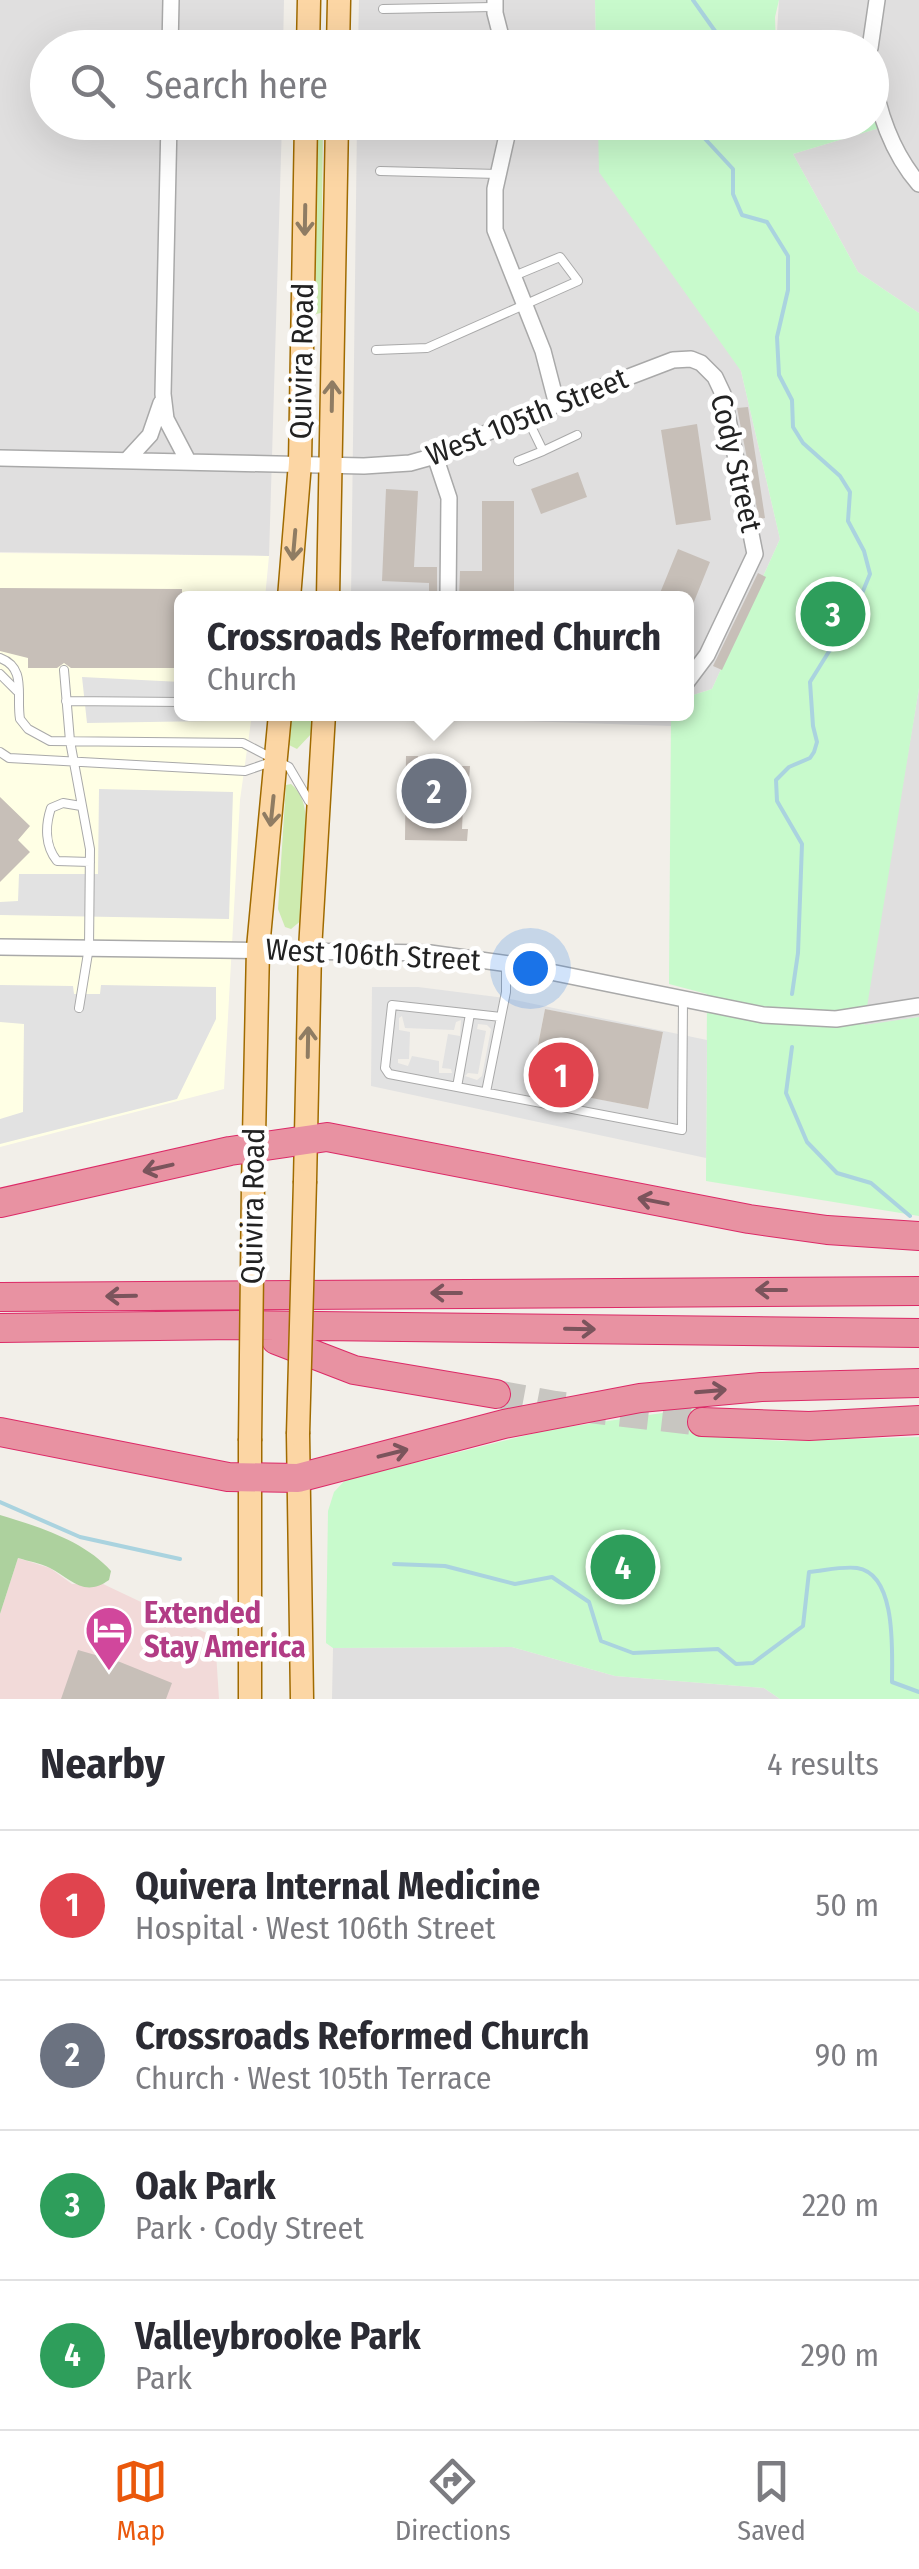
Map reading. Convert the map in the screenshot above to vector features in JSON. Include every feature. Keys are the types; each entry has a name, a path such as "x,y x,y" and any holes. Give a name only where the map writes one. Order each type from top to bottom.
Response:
{"highway":[{"path":"0,1204 254,1148 326,1137 749,1219 827,1230 919,1236"},
{"path":"869,1289 919,1274"},
{"path":"0,1297 919,1291"},
{"path":"0,1328 237,1325 919,1333"},
{"path":"237,1325 354,1370 496,1394"},
{"path":"0,1432 228,1477 298,1478 562,1411 640,1398 761,1387 919,1383"},
{"path":"702,1422 809,1426 919,1420"}],"main road":[{"path":"308,0 308,30"},
{"path":"338,30 339,0"},
{"name":"Quivira Road","path":"290,591 300,463 306,140"},
{"name":"Quivira Road","path":"328,591 337,140"},
{"name":"Quivira Road","path":"250,1699 258,948 280,721"},
{"name":"Quivira Road","path":"302,1699 298,1434 310,950 324,721"}],"street":[{"path":"170,30 171,0"},
{"path":"873,30 877,0"},
{"path":"495,4 500,30"},
{"path":"889,132 896,151 919,184"},
{"path":"169,140 163,394 166,419 188,460"},
{"path":"506,140 498,174 495,230 543,351 558,406"},
{"name":"West 105th Street","path":"0,458 410,463 436,456 658,364 692,360"},
{"name":"Cody Street","path":"692,360 715,377 723,394 755,554 707,655 694,672"},
{"path":"126,460 150,436 163,394"},
{"path":"436,456 449,498 448,591"},
{"name":"West 106th Street","path":"0,947 430,953 506,963 763,1015 818,1018 919,1006"}],"lane":[{"path":"383,9 495,4"},
{"path":"380,171 498,174"},
{"path":"376,350 427,348 578,281 560,257 512,277"},
{"path":"526,416 542,451"},
{"path":"518,461 577,436"},
{"path":"0,658 13,662 20,675 20,719 28,730 50,740 243,742 289,767 309,799 306,863 314,887"},
{"path":"64,670 70,741 90,862 88,947 79,1008"},
{"path":"0,674 18,691"},
{"path":"66,701 174,702"},
{"path":"0,752 8,758 245,770 278,760"},
{"path":"81,806 63,802 50,808 46,822 49,851 57,861 90,862"},
{"path":"486,1092 506,992 506,963"},
{"path":"500,1018 392,1005 385,1068 389,1074 682,1130 682,1000"},
{"path":"456,1087 470,1014"}],"shaded area":[{"path":"0,0 284,0 283,30 30,30 30,140 281,140 269,556 0,552"},
{"path":"359,0 595,0 596,30 358,30"},
{"path":"779,0 919,0 919,313 858,272 793,154 840,140 889,140 889,30 777,30"},
{"path":"357,140 608,140 741,371 780,539 712,689 694,695 694,591 351,591"},
{"path":"0,553 269,556 266,591 174,591 174,721 251,721 240,800 224,1089 0,1147"},
{"path":"82,677 174,682 174,721 210,721 87,723"},
{"path":"919,688 919,1017 864,1026 867,995"},
{"path":"525,721 671,721 671,726"},
{"path":"99,789 233,792 229,919 0,915 0,902 18,901 19,874 98,874"},
{"path":"0,985 73,986 74,994 100,994 101,985 216,987 216,1019 177,1099 0,1144 0,1119 23,1112 24,1024 0,1022"},
{"path":"372,987 418,987 505,998 707,1040 706,1158 371,1086","holes":["545,1009 663,1033 647,1109 530,1085","402,1016 405,1028 454,1030 461,1020 460,1036 448,1034 442,1068 451,1069 452,1073 439,1073 439,1061 412,1056 408,1066 398,1063 398,1059 409,1059 410,1032 399,1030","478,1024 491,1029 482,1076 477,1080 465,1076 478,1074 486,1031 477,1029"]},
{"path":"18,1558 50,1568 72,1584 103,1584 215,1637 219,1699 0,1699 0,1614"},
{"path":"512,1647 615,1676 764,1688 780,1699 332,1699 333,1648"}],"green space":[{"path":"595,0 779,0 775,30 596,30"},
{"path":"314,140 323,140 321,313 316,314"},
{"path":"598,140 840,140 793,154 858,272 919,313 919,688 864,1025 919,1017 919,1216 706,1181 707,994 669,984 671,721 694,721 694,695 712,689 780,539 741,371 599,172"},
{"path":"291,721 314,721 311,734 297,749 289,745"},
{"path":"291,784 303,802 306,824 303,919 291,929 285,927 278,909 286,785"},
{"path":"703,1407 699,1436 784,1441 919,1437 919,1699 780,1699 764,1688 615,1676 512,1647 333,1648 326,1643 328,1511 334,1492 350,1475 547,1430"},
{"path":"0,1515 45,1530 88,1551 111,1571 109,1580 85,1587 46,1566 18,1558 0,1614"}],"building":[{"path":"748,407 765,518 759,519 737,408"},
{"path":"697,424 711,520 676,525 661,430"},
{"path":"578,472 587,497 541,514 531,489"},
{"path":"386,489 418,491 414,567 437,567 437,591 429,591 429,583 382,581"},
{"path":"482,501 514,501 514,591 459,591 460,571 482,571"},
{"path":"678,549 710,562 694,602 694,591 661,591"},
{"path":"758,573 766,577 722,670 713,666"},
{"path":"0,588 182,589 174,591 174,668 71,668 64,663 57,668 28,668 28,658 0,651"},
{"path":"406,756 418,756 418,766 470,766 462,829 468,829 467,841 405,840"},
{"path":"0,797 30,826 18,840 30,852 0,882"},
{"path":"545,1009 663,1032 648,1109 530,1086"},
{"name":"Extended Stay America","path":"78,1650 172,1683 166,1699 61,1699"}],"waterway":[{"path":"693,0 714,30"},
{"path":"706,140 733,169 733,194 742,215 767,222 788,256 788,290 777,337 779,375 792,400 793,427 803,443 840,476 850,492 848,521 864,551 870,574 856,608 810,682 817,742 814,752 776,780 777,801 802,844 798,953 792,994"},
{"path":"792,1047 786,1093 807,1142 837,1173 871,1183 910,1216"},
{"path":"0,1502 80,1537 180,1559"},
{"path":"394,1564 445,1566 515,1584 552,1577 589,1602 601,1641 633,1653 718,1649 736,1664 753,1663 803,1626 809,1572 857,1568 870,1573 886,1599 892,1682 919,1692"}],"tunnel":[{"path":"496,1394 702,1422"}],"place":[{"name":"Oak Park","path":"833,614"},
{"name":"Crossroads Reformed Church","path":"434,791"},
{"name":"Quivera Internal Medicine","path":"561,1075"},
{"name":"Valleybrooke Park","path":"623,1567"},
{"name":"Extended Stay America","path":"109,1672"}]}
